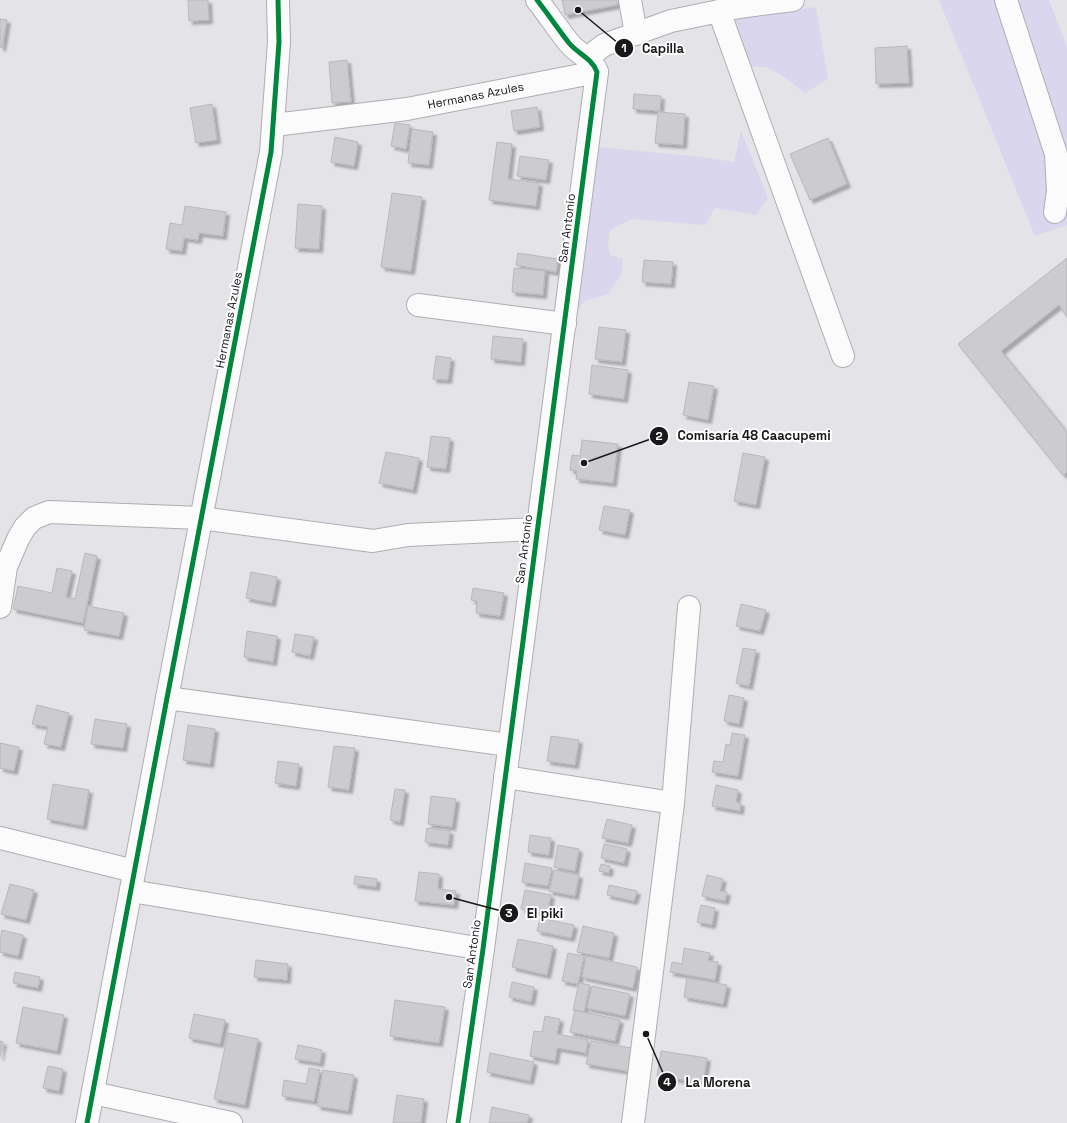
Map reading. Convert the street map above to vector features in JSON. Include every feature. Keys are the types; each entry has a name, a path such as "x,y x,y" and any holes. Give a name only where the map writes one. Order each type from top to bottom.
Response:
{"street":[{"path":"274,125 279,42 278,0"},
{"path":"537,0 570,45 592,65"},
{"path":"630,0 636,34"},
{"name":"Hermanas Azules","path":"87,1123 271,152 274,125 407,110 592,65 604,45 671,21 739,7 793,0"},
{"path":"1006,0 1056,154 1058,191 1055,212"},
{"path":"719,11 843,356"},
{"name":"San Antonio","path":"458,1123 483,950 565,324 592,65"},
{"path":"418,305 565,324"},
{"path":"0,607 6,567 18,539 25,527 34,518 49,512 201,518 372,541 408,535 537,529"},
{"path":"633,1123 673,803 689,607"},
{"path":"167,698 509,745"},
{"path":"505,777 673,803"},
{"path":"0,838 132,881 483,950"},
{"path":"93,1093 231,1123"}],"shaded area":[{"path":"939,0 1049,0 1067,47 1067,225 1035,236"},
{"path":"816,7 828,79 805,93 781,75 766,67 752,67 738,62 723,21"},
{"path":"741,131 768,198 756,215 715,208 705,225 632,219 610,230 608,242 610,255 623,259 621,275 608,294 584,301 579,309 574,313 597,147 702,157 734,162"}],"building":[{"path":"188,0 208,0 209,20 189,21"},
{"path":"562,0 617,0 617,5 565,15"},
{"path":"0,19 7,20 2,48 0,47"},
{"path":"907,46 909,83 876,84 875,48"},
{"path":"347,60 351,102 332,103 329,62"},
{"path":"634,94 661,96 660,111 633,109"},
{"path":"212,104 217,140 196,143 190,108"},
{"path":"537,107 540,127 514,131 511,111"},
{"path":"658,112 685,114 683,145 655,143"},
{"path":"395,123 410,125 406,149 391,146"},
{"path":"412,129 433,132 429,165 408,163"},
{"path":"335,137 358,142 354,166 331,162"},
{"path":"828,138 847,184 810,200 790,154"},
{"path":"497,142 512,144 508,179 539,183 536,206 489,200"},
{"path":"520,156 549,160 546,180 517,176"},
{"path":"392,193 422,197 411,271 381,267"},
{"path":"298,204 322,206 319,249 295,248"},
{"path":"185,206 226,212 223,236 199,233 198,240 184,238 182,251 166,249 170,223 182,225"},
{"path":"518,253 558,259 556,272 516,265"},
{"path":"1067,258 1067,317 1059,305 1001,351 1067,432 1067,472 1063,475 958,344"},
{"path":"644,260 673,262 671,284 642,282"},
{"path":"514,268 545,271 543,295 512,292"},
{"path":"599,327 626,330 622,362 595,359"},
{"path":"493,336 523,339 521,362 491,359"},
{"path":"436,356 451,358 448,380 433,379"},
{"path":"592,365 628,370 624,399 589,394"},
{"path":"689,382 714,386 708,420 683,415"},
{"path":"431,436 450,438 446,469 427,467"},
{"path":"582,440 618,444 613,483 576,479 577,471 570,470 572,455 580,456"},
{"path":"386,452 419,458 413,490 379,483"},
{"path":"743,453 765,457 756,505 734,501"},
{"path":"604,506 630,510 625,535 599,530"},
{"path":"85,553 97,556 83,623 13,609 18,586 52,593 57,568 72,571 66,597 75,599"},
{"path":"251,572 277,577 272,603 246,598"},
{"path":"473,588 504,593 500,616 476,613 477,601 471,600"},
{"path":"741,604 766,610 760,631 736,626"},
{"path":"88,606 124,613 119,636 84,630"},
{"path":"247,631 277,636 273,662 244,657"},
{"path":"295,634 314,637 310,656 292,652"},
{"path":"743,648 756,650 749,686 736,683"},
{"path":"729,695 744,698 739,724 724,721"},
{"path":"37,705 69,713 61,747 44,744 48,727 32,724"},
{"path":"95,719 127,724 123,748 91,744"},
{"path":"188,725 215,729 210,764 183,760"},
{"path":"732,733 745,735 738,776 712,772 714,761 723,762 726,744 730,745"},
{"path":"551,736 579,740 575,765 547,761"},
{"path":"0,743 19,747 14,771 0,768"},
{"path":"334,746 355,748 349,790 328,787"},
{"path":"278,761 299,764 296,786 275,783"},
{"path":"53,784 89,790 83,826 47,819"},
{"path":"716,785 738,790 736,802 741,803 740,811 712,806"},
{"path":"395,789 405,790 400,822 390,820"},
{"path":"431,796 456,799 452,827 428,824"},
{"path":"607,819 632,825 628,843 602,838"},
{"path":"427,828 450,831 448,845 425,842"},
{"path":"530,835 551,838 549,855 528,852"},
{"path":"604,844 627,849 624,863 601,858"},
{"path":"558,845 579,849 575,871 554,867"},
{"path":"525,863 552,868 548,886 522,882"},
{"path":"601,864 610,866 609,873 599,871"},
{"path":"554,870 579,875 575,896 549,891"},
{"path":"419,872 439,874 438,889 456,891 454,905 415,901"},
{"path":"707,875 723,879 720,891 727,892 725,901 702,896"},
{"path":"355,876 377,879 376,887 354,884"},
{"path":"10,884 34,890 26,920 1,914"},
{"path":"609,885 637,891 634,901 607,895"},
{"path":"525,890 551,895 547,914 521,909"},
{"path":"701,905 715,908 712,925 697,922"},
{"path":"540,918 574,925 571,938 537,931"},
{"path":"583,926 614,933 609,958 577,952"},
{"path":"2,930 23,935 18,956 0,952"},
{"path":"518,939 553,946 547,975 512,967"},
{"path":"684,948 710,953 708,961 718,962 715,980 670,972 672,962 682,964"},
{"path":"568,953 584,956 578,984 562,981"},
{"path":"586,956 637,967 633,988 582,977"},
{"path":"256,960 288,964 287,980 254,977"},
{"path":"15,972 40,977 38,988 13,983"},
{"path":"687,978 727,985 723,1004 684,997"},
{"path":"512,982 534,987 531,1002 509,997"},
{"path":"579,983 590,985 584,1012 573,1010"},
{"path":"592,986 630,994 625,1016 587,1008"},
{"path":"395,1000 445,1007 439,1043 390,1036"},
{"path":"23,1007 64,1015 57,1051 16,1043"},
{"path":"575,1010 620,1020 615,1041 570,1032"},
{"path":"194,1014 225,1020 220,1044 189,1038"},
{"path":"545,1016 560,1019 557,1034 588,1040 586,1053 557,1048 555,1061 530,1056 534,1031 542,1032"},
{"path":"228,1033 258,1039 245,1105 214,1099"},
{"path":"0,1041 3,1042 0,1057"},
{"path":"591,1041 637,1049 633,1072 586,1064"},
{"path":"298,1045 322,1050 320,1063 295,1059"},
{"path":"661,1051 707,1058 703,1083 657,1076"},
{"path":"490,1053 534,1062 530,1081 487,1072"},
{"path":"48,1066 63,1069 59,1091 43,1088"},
{"path":"309,1068 320,1070 314,1101 282,1096 284,1080 306,1084"},
{"path":"323,1070 354,1075 348,1111 317,1106"},
{"path":"397,1095 424,1099 421,1123 393,1123"},
{"path":"492,1107 529,1115 527,1123 489,1123"}],"cycle path":[{"path":"87,1123 271,152 279,42 278,0"},
{"path":"458,1123 483,949 597,72 592,63 569,43 537,0"}],"place":[{"name":"Capilla","path":"578,10"},
{"name":"Comisaría 48 Caacupemi","path":"584,463"},
{"name":"El piki","path":"449,897"},
{"name":"La Morena","path":"646,1034"}]}
